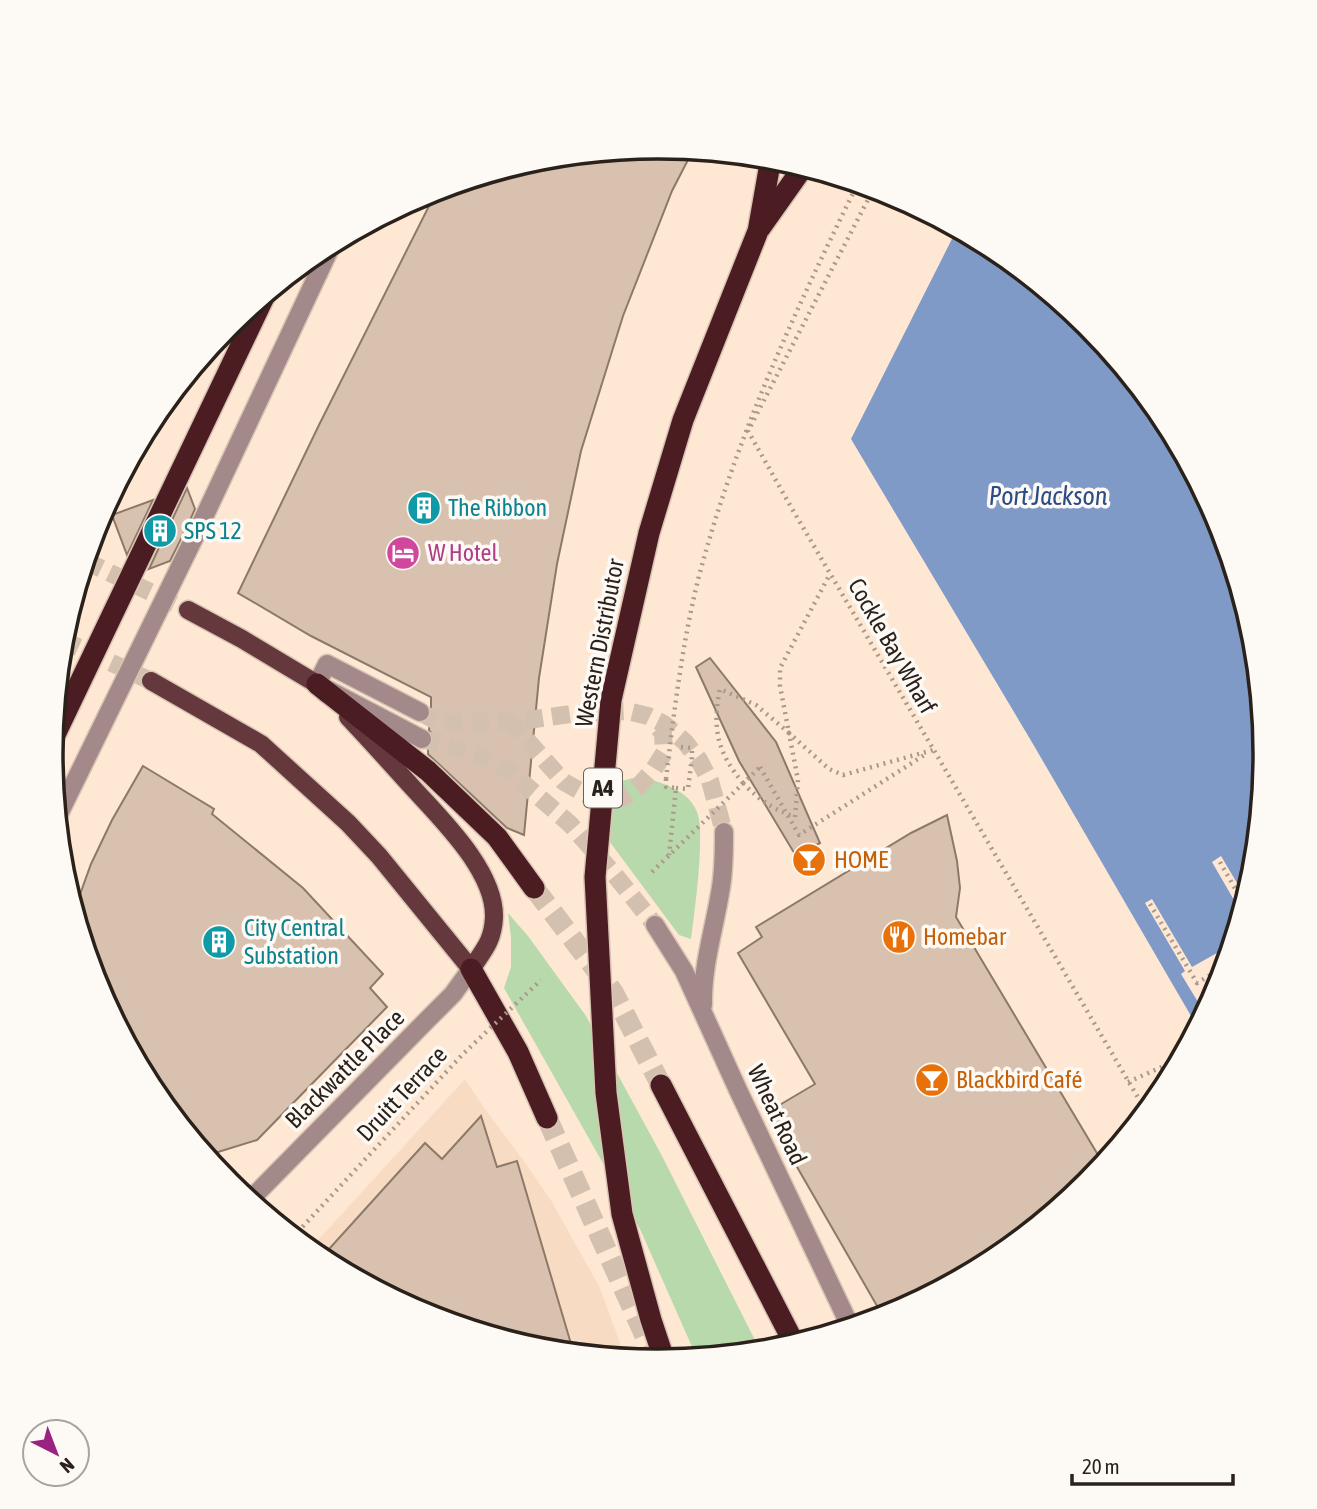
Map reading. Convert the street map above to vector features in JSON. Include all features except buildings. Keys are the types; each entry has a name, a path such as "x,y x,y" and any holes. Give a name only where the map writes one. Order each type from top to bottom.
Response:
{"highway":[{"name":"Western Distributor","path":"661,1350 622,1214 606,1093 595,877 611,701 649,533 683,420 758,231 769,169"},
{"path":"758,231 797,175"},
{"path":"64,716 254,318"},
{"path":"317,684 428,771 498,837 534,888"},
{"path":"471,969 518,1052 547,1118"},
{"path":"662,1085 790,1335"}],"main road":[{"path":"151,681 261,744 348,823 379,856 471,969 490,942 494,914 487,886 477,864 461,842 317,684 188,610"}],"lane":[{"path":"65,802 191,545 324,262"},
{"path":"420,712 327,664 317,684 422,739"},
{"path":"703,1011 702,984 721,886 724,832"},
{"name":"Wheat Road","path":"655,925 684,971 847,1319"},
{"name":"Blackwattle Place","path":"256,1193 453,993 471,969"}],"path":[{"path":"681,747 692,748 688,789 666,787 684,646 698,580 722,500 742,442 789,326 854,192"},
{"name":"Cockle Bay Wharf","path":"869,198 748,431 1141,1103"},
{"path":"830,574 780,668 780,686 789,733 794,764 798,780 795,817 779,812 757,799 730,768 719,739 715,711 720,689 756,705 789,733 829,769 843,775 933,750"},
{"path":"652,872 760,767 799,835 933,750"},
{"path":"669,855 677,788"},
{"path":"1220,862 1238,893"},
{"path":"1150,904 1197,983 1212,974"},
{"name":"Druitt Terrace","path":"300,1230 462,1055 541,979"},
{"path":"1128,1082 1166,1065"}],"shaded area":[{"path":"465,1079 552,1202 600,1288 622,1349 542,1339 467,1318 395,1289 317,1242"}],"green space":[{"path":"637,777 674,788 689,799 698,815 699,859 691,939 679,935 589,814 610,784"},
{"path":"508,913 586,1016 662,1156 756,1342 693,1349 640,1229 504,988 511,967"}],"water":[{"name":"Port Jackson","path":"953,237 1021,282 1080,333 1131,392 1174,457 1209,527 1234,600 1243,638 1253,716 1253,793 1243,871 1222,946 1193,1019 1033,744 851,439"}],"pier":[{"path":"1221,856 1239,887 1235,903 1212,862"},
{"path":"1152,899 1192,967 1220,951 1201,1000 1198,1002 1181,974 1185,971 1145,903"}],"tunnel":[{"path":"94,565 188,610"},
{"path":"73,645 151,681"},
{"path":"420,712 440,723 528,720 577,713 627,711 648,716 664,724 685,742 699,760 710,781 724,832"},
{"path":"509,720 564,782 591,797 622,798 637,788 664,753 663,733 653,722"},
{"path":"422,739 479,754 509,771 570,824 655,925"},
{"path":"534,888 613,992 661,1085"},
{"path":"547,1118 651,1350"}],"place":[{"name":"The Ribbon","path":"424,508"},
{"name":"SPS 12","path":"160,531"},
{"name":"W Hotel","path":"403,553"},
{"name":"HOME","path":"809,860"},
{"name":"Homebar","path":"899,937"},
{"name":"City Central Substation","path":"219,942"},
{"name":"Blackbird Café","path":"932,1080"}]}
